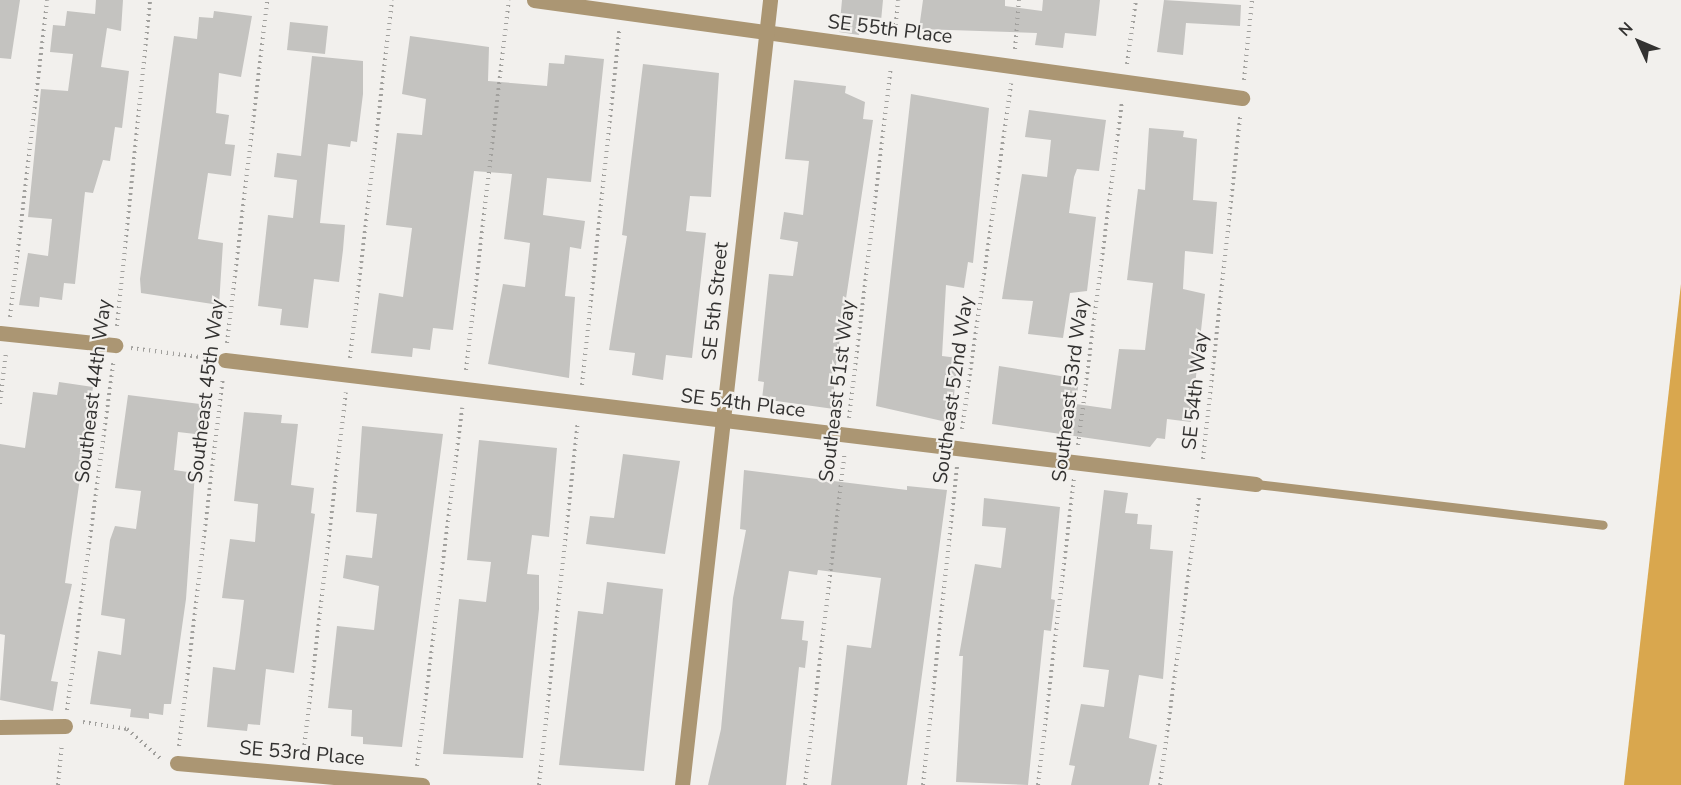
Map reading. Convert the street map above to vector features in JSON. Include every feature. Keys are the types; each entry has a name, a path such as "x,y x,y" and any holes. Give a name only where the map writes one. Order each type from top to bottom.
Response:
{"street":[{"name":"SE 55th Place","path":"534,0 766,35 1014,66 1242,98"},
{"name":"SE 5th Street","path":"682,785 770,0"},
{"path":"4,334 115,345"},
{"name":"SE 54th Place","path":"225,360 1076,463 1201,481 1256,484"},
{"path":"0,728 65,726"},
{"name":"SE 53rd Place","path":"177,763 423,785"}],"lane":[{"path":"1256,484 1603,525"}],"path":[{"path":"0,404 4,334 47,0"},
{"name":"Southeast 44th Way","path":"57,785 115,345 150,0"},
{"name":"Southeast 45th Way","path":"177,763 267,0"},
{"name":"Southeast 51st Way","path":"805,785 898,0"},
{"name":"Southeast 52nd Way","path":"923,785 959,449 1014,66 1020,0"},
{"name":"Southeast 53rd Way","path":"1038,785 1076,463 1136,0"},
{"name":"SE 54th Way","path":"1160,785 1201,481 1252,0"},
{"path":"115,345 225,360"},
{"path":"65,726 90,722 127,729 156,757 177,763"}],"shaded area":[{"path":"1681,284 1681,785 1624,785"}],"building":[{"path":"0,0 20,0 11,59 0,58"},
{"path":"96,0 123,0 121,31 107,28 101,67 129,71 122,128 115,127 110,161 103,160 93,193 85,192 75,284 64,283 62,300 40,297 39,307 19,305 28,253 48,256 52,219 28,217 41,89 68,91 73,54 50,52 53,25 65,26 67,11 95,14"},
{"path":"842,0 883,0 881,21 861,19 859,35 839,32"},
{"path":"923,0 1005,0 1005,6 1042,11 1043,0 1100,0 1096,36 1065,33 1063,48 1035,45 1037,33 919,29"},
{"path":"1164,0 1241,5 1240,26 1186,23 1183,55 1157,52"},
{"path":"214,11 252,16 241,77 219,73 216,113 229,115 225,144 235,145 231,176 208,173 198,239 223,243 219,305 141,293 140,279 174,36 197,39 199,17 213,18"},
{"path":"290,22 328,26 325,54 287,50"},
{"path":"410,36 489,47 488,81 547,86 549,63 564,64 565,55 604,59 591,182 547,178 543,215 585,221 581,249 570,247 565,296 575,297 569,378 488,364 503,284 525,287 530,243 504,239 512,174 474,171 453,330 433,328 430,350 413,348 412,357 371,353 379,293 403,297 412,228 386,225 397,133 422,135 426,99 402,94"},
{"path":"312,56 363,61 363,94 357,142 351,141 350,147 328,144 320,223 345,225 343,250 339,282 314,279 308,328 280,325 282,309 258,306 268,215 293,218 297,180 274,177 277,153 301,156"},
{"path":"643,64 719,73 711,197 690,196 686,231 706,233 692,358 666,355 663,380 632,375 635,353 609,350 627,236 622,235"},
{"path":"794,80 846,86 845,93 865,102 863,119 873,120 834,378 834,409 762,399 764,382 758,381 769,274 793,276 798,242 780,239 784,212 803,215 809,161 785,159"},
{"path":"911,94 989,108 973,263 968,262 964,288 946,285 942,356 958,358 951,423 876,406"},
{"path":"1029,110 1106,120 1099,171 1077,169 1074,177 1069,213 1096,217 1087,291 1070,293 1063,338 1028,334 1033,301 1002,299 1022,174 1047,177 1051,140 1025,137"},
{"path":"1149,128 1184,131 1183,137 1197,139 1193,200 1217,202 1213,254 1185,251 1183,289 1205,294 1191,422 1167,419 1165,439 1157,438 1150,447 992,424 999,366 1079,379 1076,404 1111,409 1119,349 1145,350 1153,283 1127,280 1138,189 1145,190"},
{"path":"59,382 93,387 65,583 72,584 51,681 58,682 53,711 0,700 5,635 0,634 0,444 25,448 33,392 57,395"},
{"path":"128,395 208,405 204,435 178,432 174,470 195,473 186,599 171,704 164,704 163,715 149,713 149,719 130,717 131,709 90,704 98,651 121,655 125,619 101,615 110,540 115,526 136,529 141,491 115,488"},
{"path":"244,412 282,415 281,423 298,424 291,485 314,488 311,513 315,514 294,673 266,669 260,725 248,724 247,731 207,727 213,667 235,670 240,633 244,600 222,598 230,539 255,542 258,504 234,501"},
{"path":"362,426 443,434 402,747 363,744 363,737 351,736 352,710 328,708 337,626 374,630 379,586 343,578 346,555 372,558 377,514 356,512"},
{"path":"479,440 557,448 549,537 532,535 527,574 539,575 539,609 523,758 443,754 459,599 486,602 491,562 467,560"},
{"path":"623,454 680,461 665,554 586,544 590,516 614,518"},
{"path":"744,470 907,490 907,486 947,490 907,785 831,785 847,645 871,648 881,578 818,570 817,575 789,571 781,619 804,621 802,640 808,641 805,668 799,667 786,785 708,785 721,729 733,598 746,530 740,529"},
{"path":"1104,490 1128,493 1125,513 1138,514 1137,524 1152,525 1150,549 1173,551 1163,679 1139,675 1129,738 1157,745 1149,785 1071,785 1075,766 1069,765 1081,704 1104,707 1109,670 1083,667"},
{"path":"984,498 1060,507 1051,599 1055,600 1051,631 1044,630 1028,785 956,782 963,656 959,656 975,564 1001,568 1006,528 982,526"},
{"path":"607,582 663,589 644,771 559,765 578,611 603,614"}]}
